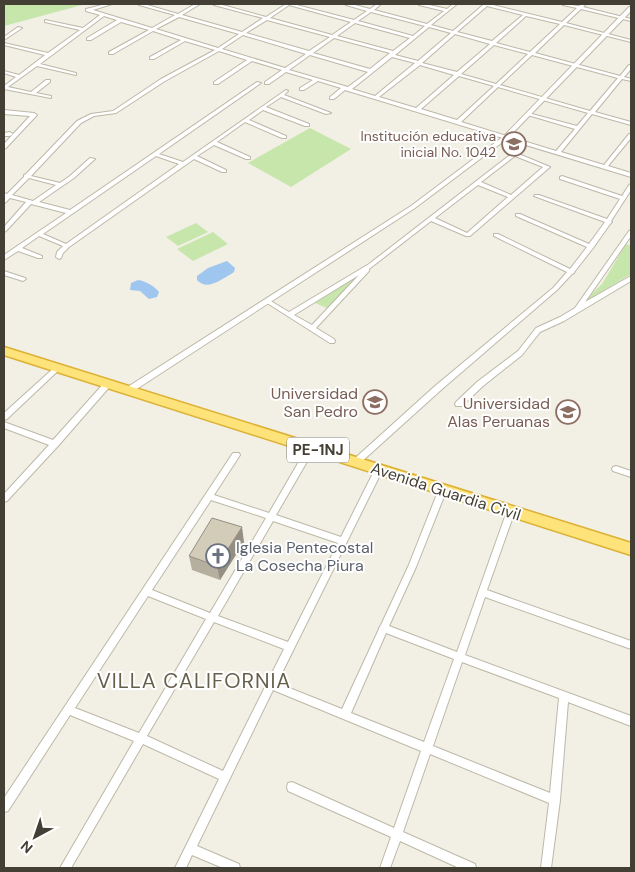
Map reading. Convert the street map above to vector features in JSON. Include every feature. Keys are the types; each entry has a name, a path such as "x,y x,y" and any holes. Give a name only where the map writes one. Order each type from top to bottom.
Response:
{"highway":[{"name":"Avenida Guardia Civil","path":"4,351 631,549"}],"street":[{"path":"110,4 88,10 631,174"},
{"path":"140,4 371,71"},
{"path":"111,53 198,4"},
{"path":"215,4 332,36 631,124"},
{"path":"5,198 79,122 86,118 114,112 163,80 196,64 288,4 413,37"},
{"path":"347,4 631,80"},
{"path":"267,83 378,4"},
{"path":"420,4 446,10"},
{"path":"332,98 371,71 455,4"},
{"path":"376,97 419,63 486,4 631,41"},
{"path":"564,4 582,6 631,20"},
{"path":"458,122 582,6"},
{"path":"129,390 413,207 506,137 577,66 631,8"},
{"path":"418,110 526,14"},
{"path":"4,88 103,15"},
{"path":"47,20 82,29"},
{"path":"89,39 121,20"},
{"path":"4,39 20,28"},
{"path":"152,58 184,40"},
{"path":"4,44 48,55"},
{"path":"216,83 252,59"},
{"path":"36,64 74,74"},
{"path":"557,153 631,66"},
{"path":"4,72 19,76"},
{"path":"302,90 318,79"},
{"path":"32,94 48,81"},
{"path":"4,258 259,83"},
{"path":"4,88 49,97"},
{"path":"59,257 60,252 67,246 286,91"},
{"path":"280,95 328,113"},
{"path":"263,108 307,126"},
{"path":"4,112 32,115 4,147"},
{"path":"530,114 578,128"},
{"path":"245,120 284,137"},
{"path":"605,167 631,135"},
{"path":"214,143 248,158"},
{"path":"154,154 184,164"},
{"path":"289,315 371,265 514,154 547,167 468,235 432,218"},
{"path":"194,157 224,171"},
{"path":"4,230 33,202 62,185 92,160"},
{"path":"26,176 62,185"},
{"path":"562,178 627,196"},
{"path":"478,183 512,197"},
{"path":"356,462 572,272 627,196 631,186"},
{"path":"537,196 609,222"},
{"path":"5,198 33,202 70,212"},
{"path":"518,214 591,247"},
{"path":"578,310 586,294 628,243 631,232"},
{"path":"39,234 67,246"},
{"path":"496,236 572,272"},
{"path":"18,249 40,257"},
{"path":"312,329 371,265"},
{"path":"4,273 23,279"},
{"path":"459,404 480,384 520,353 538,330 578,310 631,278"},
{"path":"267,301 332,341"},
{"path":"4,417 58,368"},
{"path":"4,499 108,384"},
{"path":"4,425 55,444"},
{"path":"65,868 311,448"},
{"path":"4,807 236,455"},
{"path":"180,868 379,469"},
{"path":"616,469 631,474"},
{"path":"345,714 412,567 443,490"},
{"path":"209,496 343,541"},
{"path":"385,868 511,511"},
{"path":"146,592 289,647"},
{"path":"482,592 631,645"},
{"path":"383,628 631,721"},
{"path":"271,685 555,800"},
{"path":"546,868 555,800 564,695"},
{"path":"68,710 140,738 225,777"},
{"path":"292,787 471,868"},
{"path":"190,848 235,868"}],"green space":[{"path":"4,4 86,4 4,26"},
{"path":"310,128 351,149 291,187 248,163"},
{"path":"196,223 208,232 178,246 166,237"},
{"path":"213,232 228,244 193,261 177,249"},
{"path":"626,244 631,246 631,274 588,300 586,299 602,284"},
{"path":"361,274 327,308 315,303"}],"water":[{"path":"227,261 235,268 231,274 209,285 205,285 197,280 197,276 208,268"},
{"path":"138,280 155,288 159,292 157,297 149,299 140,291 130,290 131,283"}],"building":[{"path":"212,518 242,527 217,566 189,556"}],"place":[{"name":"Institución educativa inicial No. 1042","path":"514,144"},
{"name":"Universidad San Pedro","path":"375,402"},
{"name":"Universidad Alas Peruanas","path":"568,412"},
{"name":"Iglesia Pentecostal La Cosecha Piura","path":"218,556"}],"district":[{"name":"VILLA CALIFORNIA","path":"194,681"}]}
